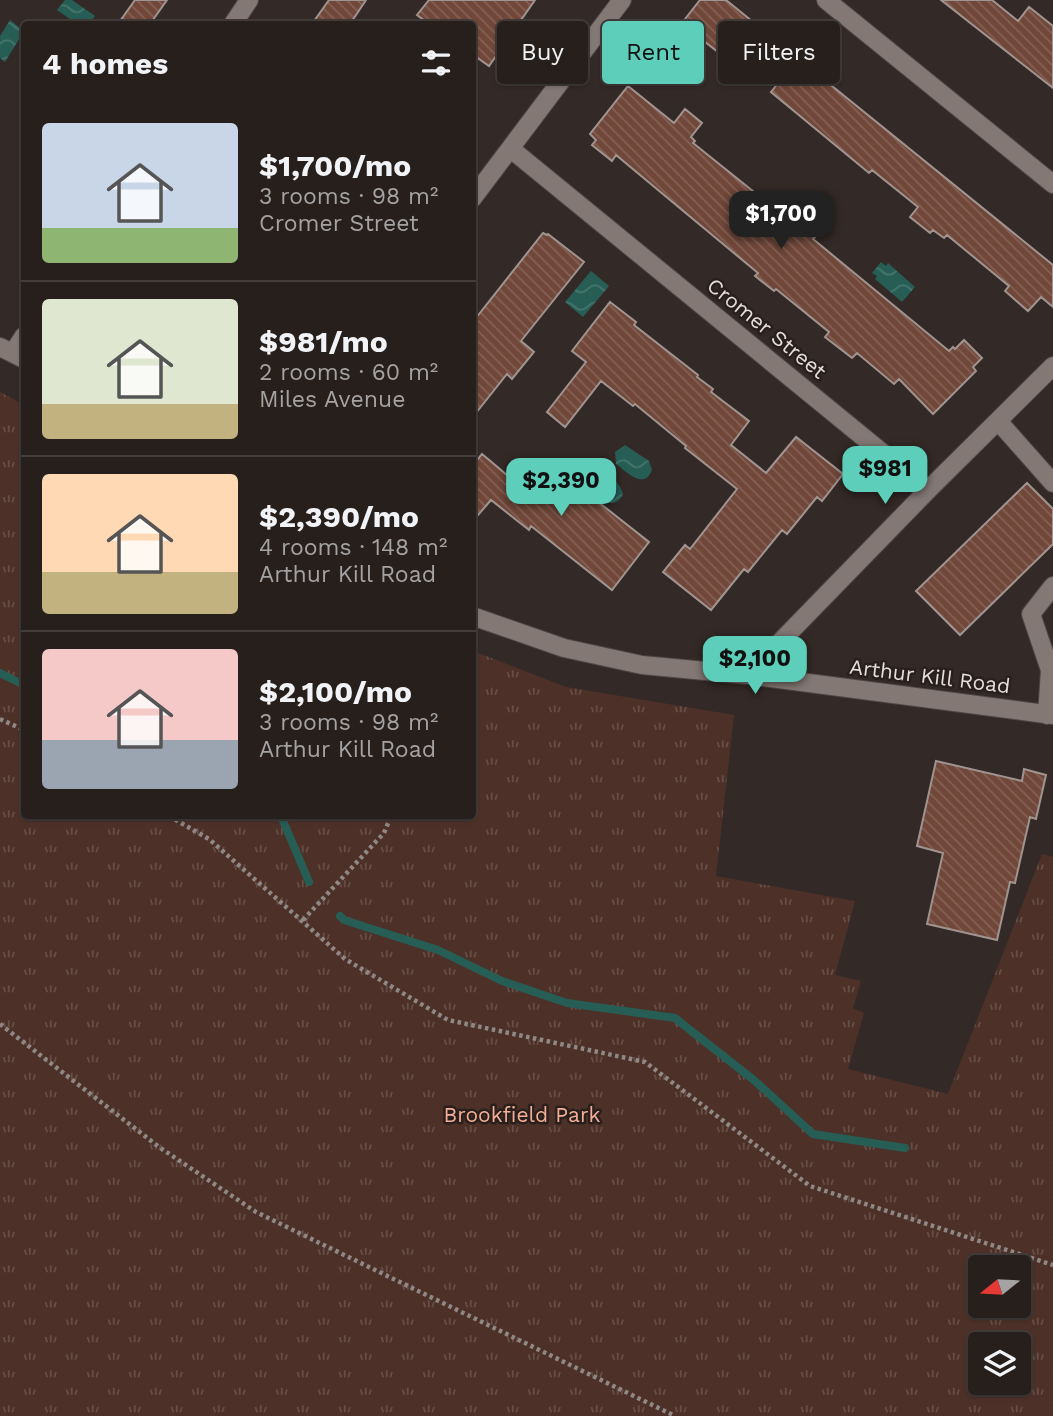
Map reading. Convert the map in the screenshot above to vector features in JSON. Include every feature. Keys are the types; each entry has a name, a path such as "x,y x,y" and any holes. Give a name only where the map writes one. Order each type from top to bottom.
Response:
{"street":[{"path":"235,21 249,0"},
{"path":"476,193 622,0"},
{"path":"826,0 1053,184"},
{"name":"Cromer Street","path":"511,149 928,490"},
{"path":"748,676 928,490 1053,366"},
{"path":"998,421 1053,483"},
{"path":"1050,715 1050,670 1031,614 1053,586"},
{"name":"Arthur Kill Road","path":"476,617 564,648 642,665 1050,715"}],"path":[{"path":"0,719 21,729"},
{"path":"174,819 208,839 345,959 448,1020 645,1062 810,1186 1053,1265"},
{"path":"303,920 384,833 390,819"},
{"path":"0,1024 159,1147 256,1212 675,1416"}],"green space":[{"name":"Brookfield Park","path":"0,392 21,403 21,819 476,819 476,652 566,687 734,715 716,876 855,901 835,975 861,981 853,1008 864,1013 848,1069 948,1094 1042,854 1053,857 1053,1416 0,1416"}],"water":[{"path":"65,0 72,0 95,16 91,21 73,21 57,10"},
{"path":"10,20 21,29 21,36 5,62 0,58 0,36"},
{"path":"881,262 886,266 888,263 915,287 902,302 875,279 877,276 872,273"},
{"path":"591,271 609,286 583,317 565,302"},
{"path":"625,445 649,461 652,470 645,479 636,478 616,464 615,452"},
{"path":"593,468 602,470 615,480 623,494 619,500 607,503 591,490 585,478"}],"building":[{"path":"135,0 167,0 152,21 120,21"},
{"path":"329,0 366,0 352,21 314,21"},
{"path":"429,0 535,0 520,21 497,21 497,55 489,66 476,57 476,21 425,21 417,15"},
{"path":"700,0 726,0 752,21 718,21 718,52 704,43 704,21 683,21"},
{"path":"941,0 992,0 1018,21 1029,7 1053,26 1053,88"},
{"path":"777,84 830,84 1053,265 1053,307 1041,297 1028,311 1005,291 1009,286 947,235 944,238 933,230 930,233 910,217 918,207 872,170 869,173 771,92"},
{"path":"628,86 674,123 685,109 702,123 691,137 695,141 693,143 794,224 802,214 821,230 813,239 949,351 964,340 982,358 973,367 976,371 933,414 899,379 894,384 857,353 852,358 825,337 829,332 776,289 774,291 755,276 758,273 616,155 612,161 592,145 596,140 590,134"},
{"path":"543,233 584,262 521,341 534,352 512,379 507,374 476,413 476,318"},
{"path":"610,302 636,322 634,325 698,375 697,377 713,389 711,392 749,421 731,445 766,473 796,437 843,474 822,501 817,497 787,534 782,530 748,572 744,569 711,610 663,572 685,545 690,549 737,489 635,404 633,406 601,381 565,427 547,412 586,362 572,351"},
{"path":"482,454 520,486 540,461 581,493 583,490 649,542 612,590 531,526 529,530 491,500 476,517 476,461"},
{"path":"1027,483 1053,509 1053,544 960,635 916,591"},
{"path":"936,761 1022,781 1024,769 1046,775 1036,819 1030,817 1015,883 1010,882 997,940 927,924 943,853 917,846"}],"waterway":[{"path":"0,673 21,684"},
{"path":"282,819 309,882"},
{"path":"340,916 344,920 438,950 502,981 567,1003 675,1018 755,1081 813,1134 905,1148"}]}
